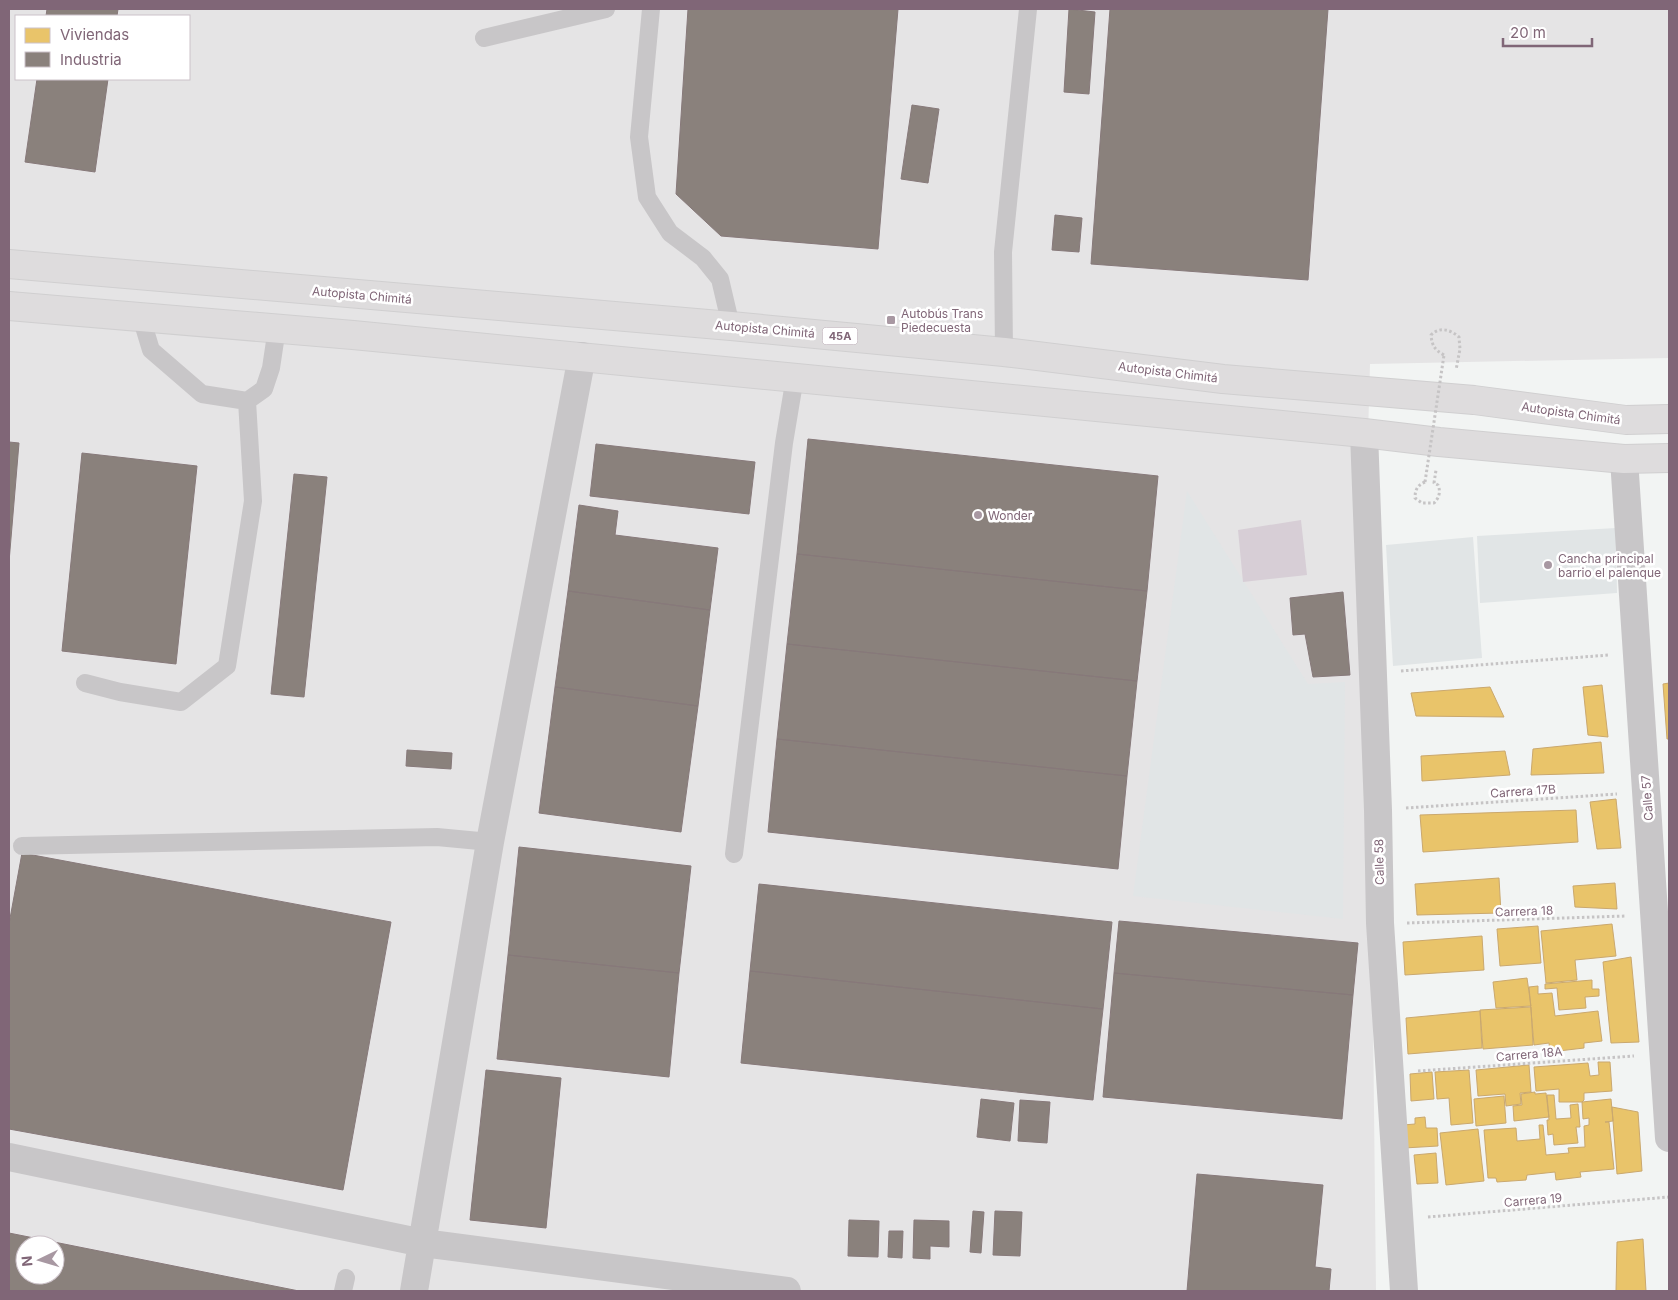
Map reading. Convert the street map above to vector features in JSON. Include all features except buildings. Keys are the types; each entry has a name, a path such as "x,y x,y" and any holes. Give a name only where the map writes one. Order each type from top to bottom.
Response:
{"highway":[{"name":"Autopista Chimitá","path":"9,264 732,326 1004,352 1223,379 1452,398 1626,420 1669,419"},
{"path":"9,306 582,356 1624,459 1669,458"}],"street":[{"path":"414,1291 490,842 582,356"},
{"name":"Calle 58","path":"1364,433 1378,810 1380,923 1404,1291"},
{"name":"Calle 57","path":"1624,459 1669,1138"},
{"path":"9,1157 423,1243 787,1291"}],"lane":[{"path":"484,38 606,9"},
{"path":"651,9 639,137 647,197 670,233 703,258 720,279 732,326"},
{"path":"1004,352 1004,252 1028,9"},
{"path":"141,317 151,350 202,394 247,400 264,389 271,368 277,328"},
{"path":"734,854 784,443 795,377"},
{"path":"85,682 120,692 181,702 227,666 252,501 247,400"},
{"path":"22,846 437,837 490,842"}],"path":[{"path":"1439,442 1434,483 1438,485 1439,496 1434,503 1422,503 1416,498 1416,490 1418,486 1426,482 1444,356 1435,350 1431,335 1442,330 1453,331 1459,337 1460,349 1452,398"},
{"path":"1373,674 1637,652"},
{"name":"Carrera 17B","path":"1378,810 1646,792"},
{"name":"Carrera 18","path":"1380,923 1654,916"},
{"name":"Carrera 18A","path":"1390,1073 1604,1057 1664,1055"},
{"name":"Carrera 19","path":"1399,1220 1669,1197"}],"shaded area":[{"path":"9,9 1669,9 1669,358 1370,364 1367,472 1376,1291 9,1291"},
{"path":"1187,491 1308,684 1345,682 1343,919 1133,896"},
{"path":"1301,520 1307,575 1243,582 1238,530"},
{"name":"Cancha principal barrio el palenque","path":"1616,528 1617,593 1480,603 1477,536"},
{"path":"1473,537 1482,658 1393,666 1386,545"}],"place":[{"name":"Autobús Trans Piedecuesta","path":"891,320"},
{"name":"Wonder","path":"978,515"},
{"name":"Cancha principal barrio el palenque","path":"1548,565"}]}
